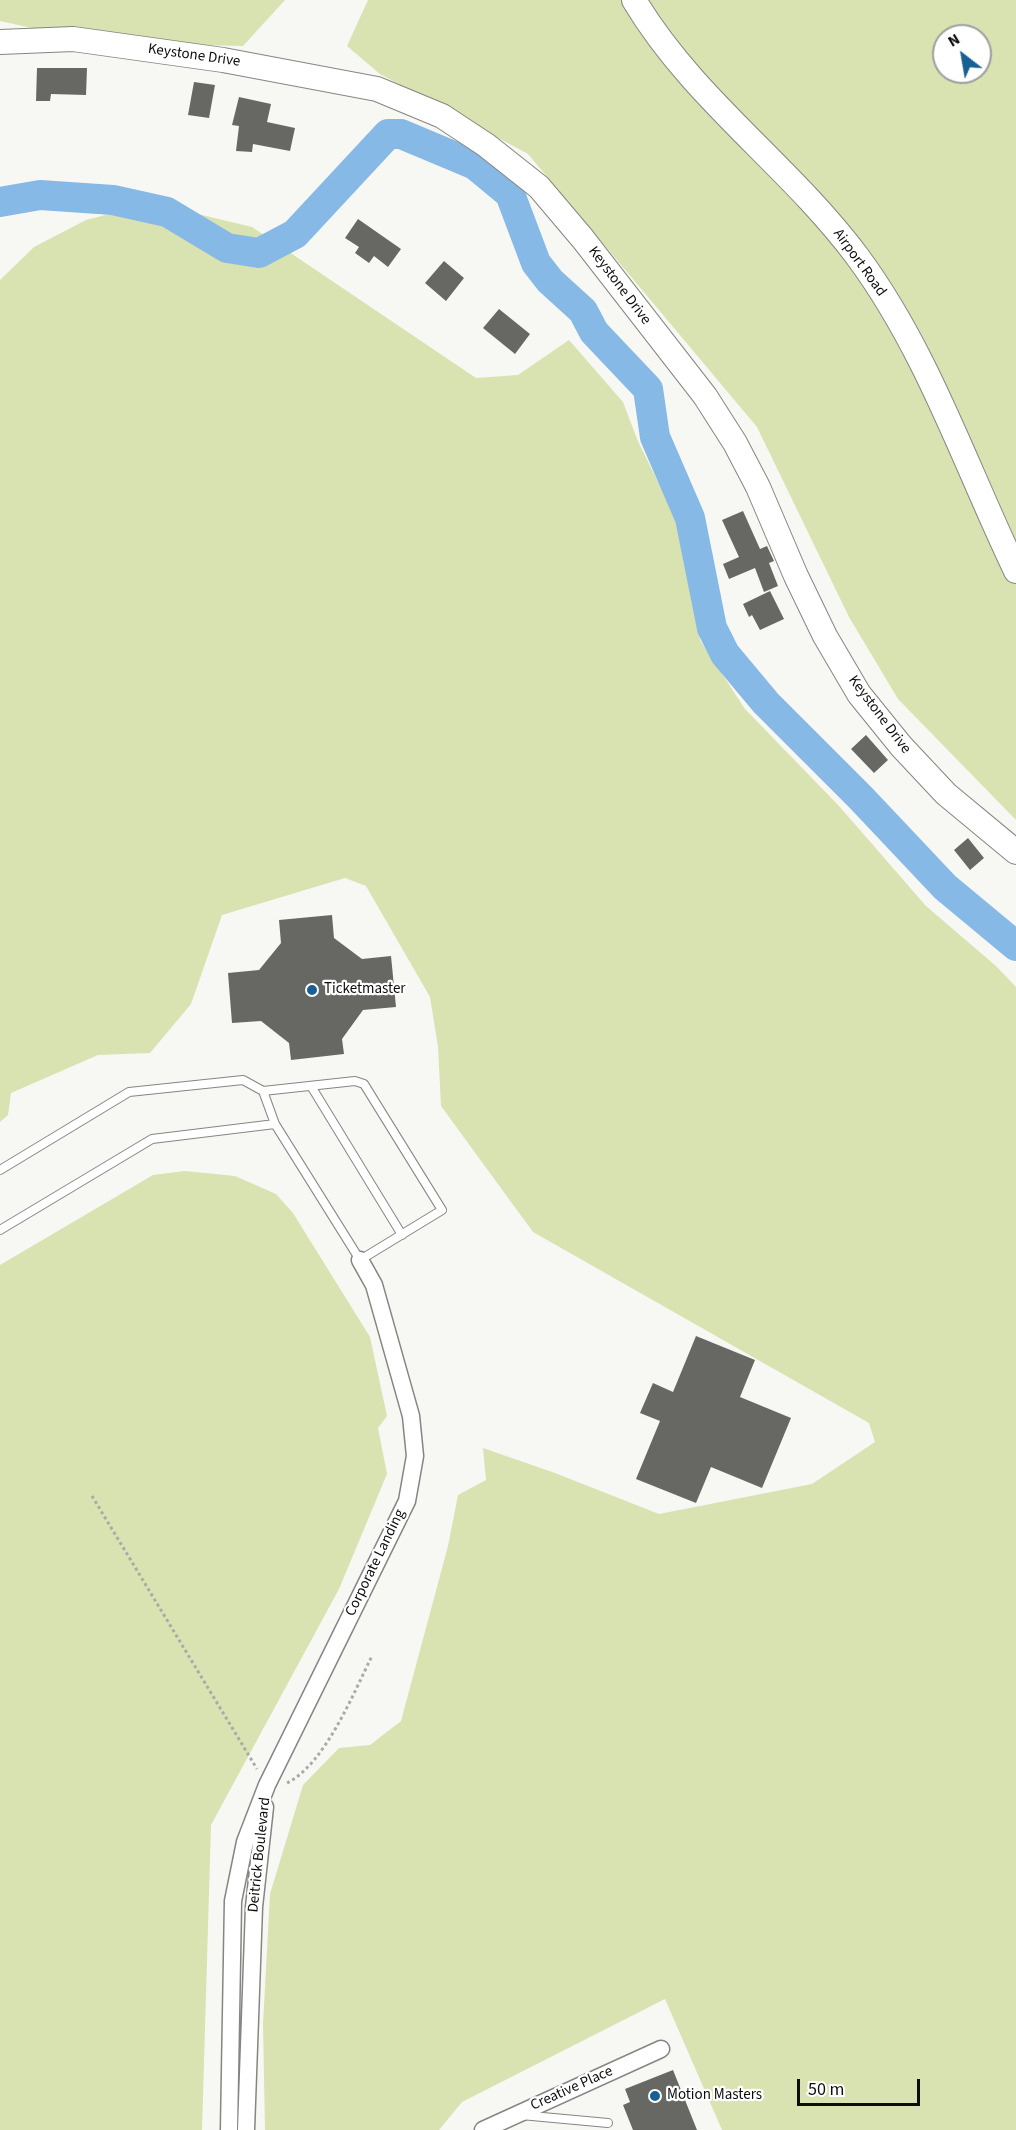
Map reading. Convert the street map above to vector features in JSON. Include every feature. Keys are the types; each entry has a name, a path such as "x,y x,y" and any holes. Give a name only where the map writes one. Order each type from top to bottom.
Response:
{"street":[{"name":"Airport Road","path":"634,0 656,33 690,76 718,108 779,167 844,240 890,305 932,381 1016,571"},
{"name":"Keystone Drive","path":"0,42 73,39 223,60 377,89 442,116 504,159 539,187 583,239 705,396 735,443 759,487 796,576 825,636 860,694 901,747 946,794 1016,852"},
{"name":"Corporate Landing","path":"267,1785 407,1501 416,1456 411,1416 400,1376 374,1285 360,1260"},
{"name":"Deitrick Boulevard","path":"229,2130 233,1901 245,1842 267,1785"},
{"name":"Deitrick Boulevard","path":"246,2130 254,1907 267,1785"},
{"name":"Creative Place","path":"483,2130 661,2049"}],"lane":[{"path":"0,1170 129,1092 243,1080 263,1091 355,1081 364,1084 442,1210 360,1260 275,1124 263,1091"},
{"path":"311,1086 402,1235"},
{"path":"0,1230 152,1139 275,1124"},
{"path":"515,2115 608,2123"}],"path":[{"path":"92,1496 267,1785 282,1786 297,1778 333,1734 372,1656"}],"green space":[{"path":"0,0 285,0 243,46 100,43 0,21"},
{"path":"368,0 1016,0 1016,820 898,699 849,617 757,427 528,154 380,74 347,46"},
{"path":"152,203 252,227 476,378 518,375 569,340 623,402 637,439 692,552 700,640 745,709 839,806 926,906 996,966 1016,987 1016,2130 722,2130 665,1999 462,2102 439,2130 265,2130 263,2024 270,1894 303,1785 339,1748 370,1745 401,1721 448,1546 458,1495 486,1480 483,1448 555,1473 659,1514 812,1484 875,1442 869,1423 533,1232 441,1106 438,1047 430,997 366,886 345,878 222,915 191,1004 150,1053 98,1055 11,1093 8,1115 0,1122 0,280 34,247 86,220"},
{"path":"185,1171 235,1176 276,1194 293,1213 370,1337 387,1416 378,1428 387,1474 339,1589 211,1825 202,2130 0,2130 0,1265 153,1175"}],"building":[{"path":"37,68 87,68 86,95 51,94 50,101 36,101"},
{"path":"194,82 215,85 209,118 188,115"},
{"path":"239,97 271,104 267,122 295,128 290,151 253,144 252,152 236,151 239,126 232,125"},
{"path":"358,219 401,249 388,267 374,256 369,263 355,253 359,247 345,238"},
{"path":"444,261 464,278 446,301 425,283"},
{"path":"499,309 530,334 515,354 483,328"},
{"path":"743,511 760,549 767,546 774,561 769,563 778,586 764,592 755,568 729,579 723,564 739,557 722,520"},
{"path":"770,591 784,619 760,630 752,615 749,617 743,604"},
{"path":"866,735 888,760 874,773 851,749"},
{"path":"968,838 984,858 970,870 954,850"},
{"name":"Ticketmaster","path":"332,915 334,938 362,959 391,956 396,1007 363,1010 342,1039 344,1054 291,1060 289,1043 261,1021 232,1023 228,973 259,970 281,943 279,920"},
{"path":"696,1336 755,1360 740,1397 791,1418 762,1488 711,1467 696,1503 636,1479 660,1421 640,1413 653,1383 673,1392"},
{"name":"Motion Masters","path":"673,2070 697,2130 633,2130 623,2105 630,2102 625,2089"}],"waterway":[{"path":"0,202 40,195 113,200 167,212 227,248 259,253 295,234 388,134 401,134 475,165 510,194 536,263 550,281 583,311 594,332 648,389 655,437 690,518 712,628 725,654 766,703 861,798 945,887 1016,946"}],"place":[{"name":"Ticketmaster","path":"312,990"},
{"name":"Motion Masters","path":"655,2096"}]}
